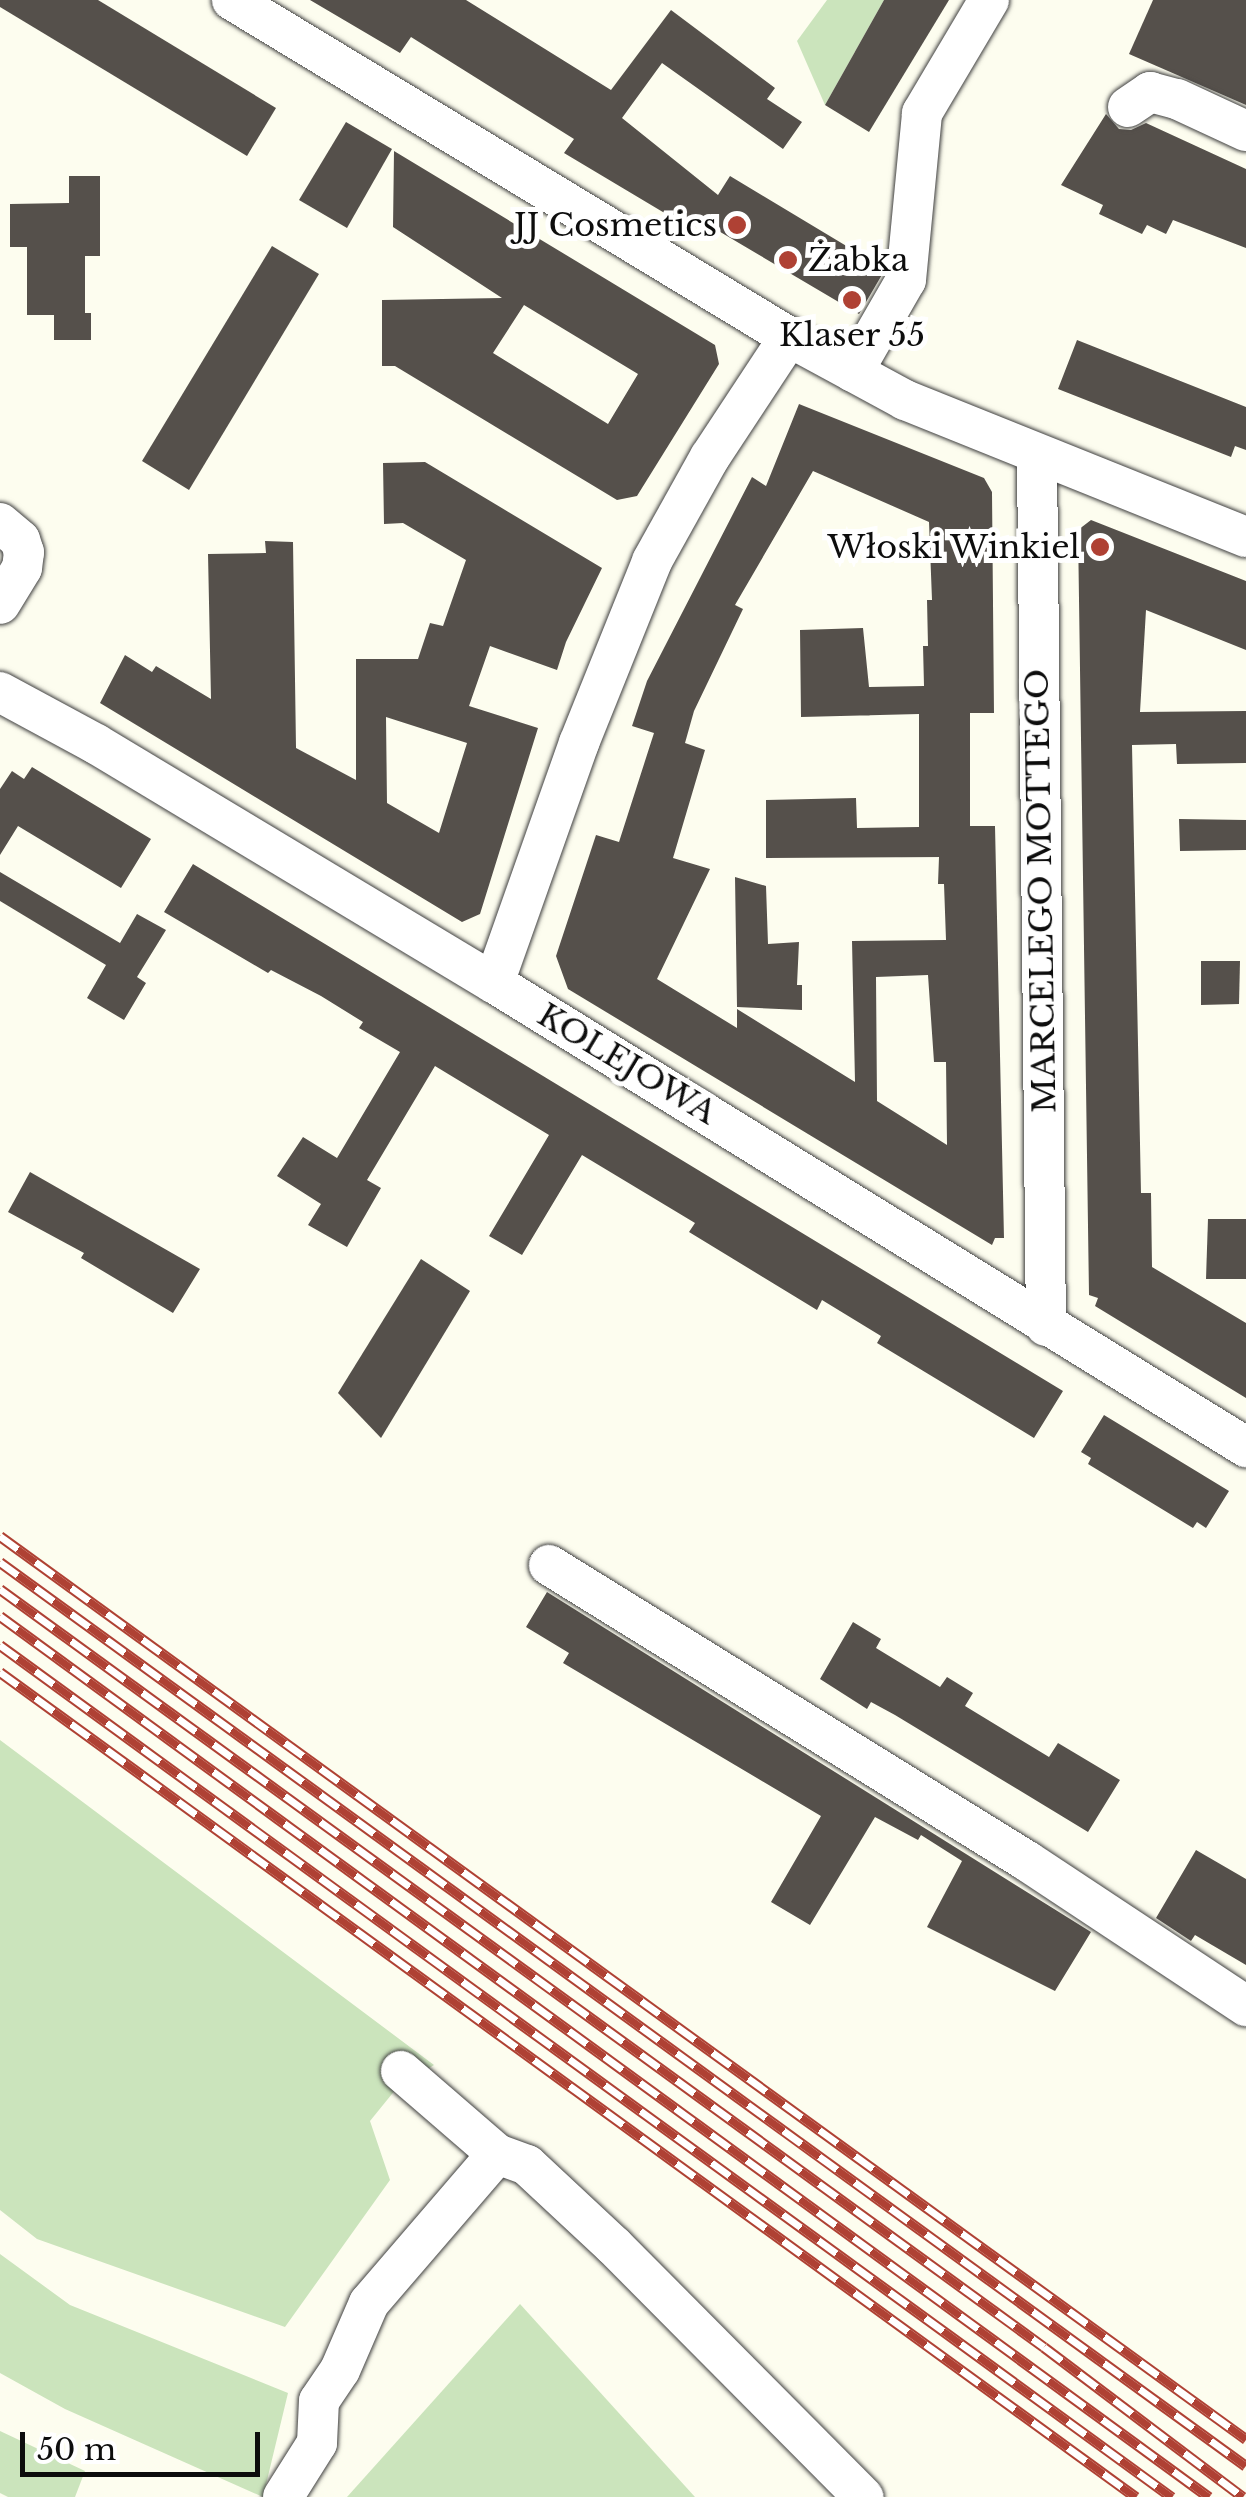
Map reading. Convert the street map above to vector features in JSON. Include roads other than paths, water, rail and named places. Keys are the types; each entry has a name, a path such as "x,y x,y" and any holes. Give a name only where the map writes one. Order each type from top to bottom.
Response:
{"street":[{"path":"232,0 789,337 904,400 1246,537"},
{"path":"853,372 906,280 922,112 989,0"},
{"path":"1128,107 1150,92 1177,99 1246,131"},
{"path":"494,983 579,743 652,560 710,457 789,337"},
{"name":"MARCELEGO MOTTEGO","path":"1037,456 1046,1326"},
{"path":"0,523 20,540 24,552 22,568 0,604"},
{"name":"KOLEJOWA","path":"0,692 96,744 494,983 1246,1448"},
{"path":"548,1565 1027,1862 1246,2006"},
{"path":"401,2071 497,2154 527,2165 614,2246 863,2497"},
{"path":"284,2497 317,2443 319,2401 340,2370 369,2303 497,2154"}],"railway":[{"path":"0,1536 1246,2439"},
{"path":"0,1562 1246,2466"},
{"path":"0,1589 1044,2347 1243,2497"},
{"path":"0,1616 1209,2497"},
{"path":"0,1645 1172,2497"},
{"path":"0,1672 1136,2497"}],"place":[{"name":"JJ Cosmetics","path":"737,225"},
{"name":"Żabka","path":"788,260"},
{"name":"Klaser 55","path":"852,300"},
{"name":"Włoski Winkiel","path":"1100,547"}]}
